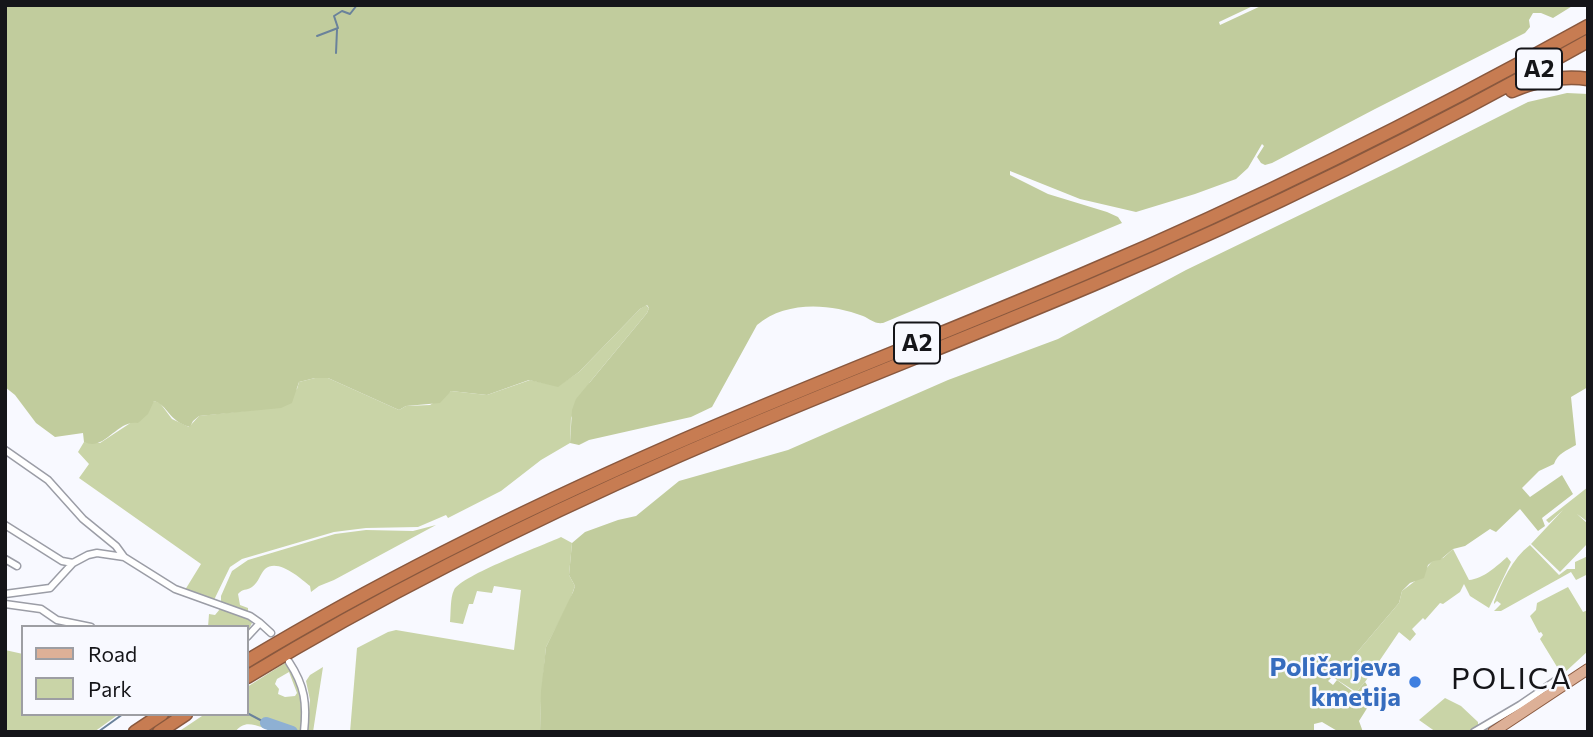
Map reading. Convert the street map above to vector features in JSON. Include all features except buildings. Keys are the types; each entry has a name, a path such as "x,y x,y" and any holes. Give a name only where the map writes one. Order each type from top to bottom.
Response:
{"highway":[{"name":"A2","path":"248,660 370,590 450,548 672,445 1085,274 1234,208 1482,85 1588,26"},
{"name":"A2","path":"248,676 290,650 458,559 550,515 680,455 1182,246 1362,161 1491,95 1588,41"},
{"path":"1491,95 1507,93 1536,82 1588,79"},
{"path":"135,732 159,716"},
{"path":"159,732 183,716"}],"main road":[{"path":"1493,732 1554,687 1588,669"}],"street":[{"path":"5,450 48,480 83,519 116,546 124,557 175,589 240,612 261,623 271,633"},
{"path":"5,525 62,561 73,563"},
{"path":"5,594 50,588 73,563 88,555 97,553 124,557"},
{"path":"5,559 17,566"},
{"path":"5,604 41,609 57,620 81,625"},
{"path":"248,636 261,623"},
{"path":"289,662 304,689 307,707 304,730"},
{"path":"1474,732 1554,687 1561,677"}],"green space":[{"path":"5,5 1255,5 1219,22 1220,25 1263,5 1574,5 1553,18 1533,13 1529,20 1530,27 1525,33 1272,163 1265,165 1257,157 1264,146 1262,144 1248,168 1236,179 1136,212 1080,199 1010,171 1010,175 1048,194 1107,212 1118,217 1122,223 883,323 850,312 822,307 794,308 768,317 757,325 712,407 691,417 589,440 579,445 570,443 572,410 576,399 647,313 647,305 579,372 558,387 529,380 487,395 451,391 440,403 406,406 399,410 328,378 315,378 299,382 292,403 281,408 199,416 190,427 177,421 154,401 148,414 138,423 124,426 98,443 84,442 83,433 55,437 36,423 15,395 5,387"},
{"path":"1567,93 1588,94 1588,387 1571,397 1576,445 1560,455 1554,464 1539,471 1522,488 1530,497 1562,475 1573,494 1542,518 1545,526 1538,531 1520,509 1496,532 1490,529 1465,546 1453,549 1440,560 1433,561 1428,565 1424,578 1410,583 1402,591 1399,603 1353,657 1328,681 1333,685 1337,680 1352,691 1358,690 1365,682 1367,685 1363,695 1371,702 1359,721 1363,732 1339,732 1322,722 1314,724 1314,732 540,732 546,647 575,586 569,575 572,543 585,532 636,516 679,481 788,450 948,380 1058,339 1186,270 1528,102"},
{"path":"646,305 649,308 647,313 590,382 571,418 570,443 541,460 501,491 448,518 446,515 418,527 334,532 242,559 230,567 214,600 185,590 201,564 79,478 89,464 78,452 84,442 100,443 132,422 154,401 160,403 172,419 189,427 199,416 253,410 297,389 299,382 315,378 328,378 399,410 406,406 430,405 451,391 487,395 530,380 558,386 579,372"},
{"path":"1588,487 1588,522 1577,514 1588,524 1588,543 1560,572 1531,544 1563,510 1549,523 1546,520"},
{"path":"436,525 311,592 310,586 295,574 282,567 270,566 263,571 254,585 238,594 240,605 248,608 248,612 221,602 232,571 248,560 335,534 366,530 413,531"},
{"path":"561,537 572,543 569,575 575,586 546,647 540,732 350,732 357,648 396,630 514,650 521,590 494,586 492,593 477,591 473,604 469,604 463,624 450,622 454,590 486,569"},
{"path":"1530,545 1559,575 1567,569 1575,569 1575,562 1588,556 1588,574 1576,580 1571,572 1501,611 1494,611 1501,604 1494,602 1508,571"},
{"path":"1453,549 1469,580 1485,575 1507,557 1511,562 1489,608 1470,596 1464,584 1460,592 1443,604 1440,603 1425,620 1423,618 1412,629 1416,634 1410,641 1399,632 1356,692 1331,676 1353,657 1399,603 1402,591 1419,578 1433,560 1443,558"},
{"path":"1568,587 1583,612 1588,610 1588,651 1562,675 1540,639 1543,635 1539,633 1530,616 1536,610 1537,603"},
{"path":"220,609 252,623 248,631 248,625 208,625 209,614 215,615"},
{"path":"5,650 21,654 21,716 116,716 94,732 5,732"},
{"path":"285,663 295,679 302,713 300,732 292,732 271,722 264,728 245,725 235,732 178,732 202,716 248,716 248,686","holes":["289,672 297,693 295,696 285,697 278,694 279,689 275,684 277,679"]},
{"path":"323,667 313,732 307,732 310,700 306,681"},
{"path":"1445,698 1461,706 1478,722 1478,727 1472,732 1436,732 1419,720"}],"waterway":[{"path":"317,36 338,28 334,16 342,11 350,14 357,5"},
{"path":"336,53 337,30"},
{"path":"248,714 266,723"},
{"path":"98,732 120,716"},
{"path":"266,723 292,732"}],"place":[{"name":"Poličarjeva kmetija","path":"1415,682"}],"district":[{"name":"POLICA","path":"1512,679"}]}
